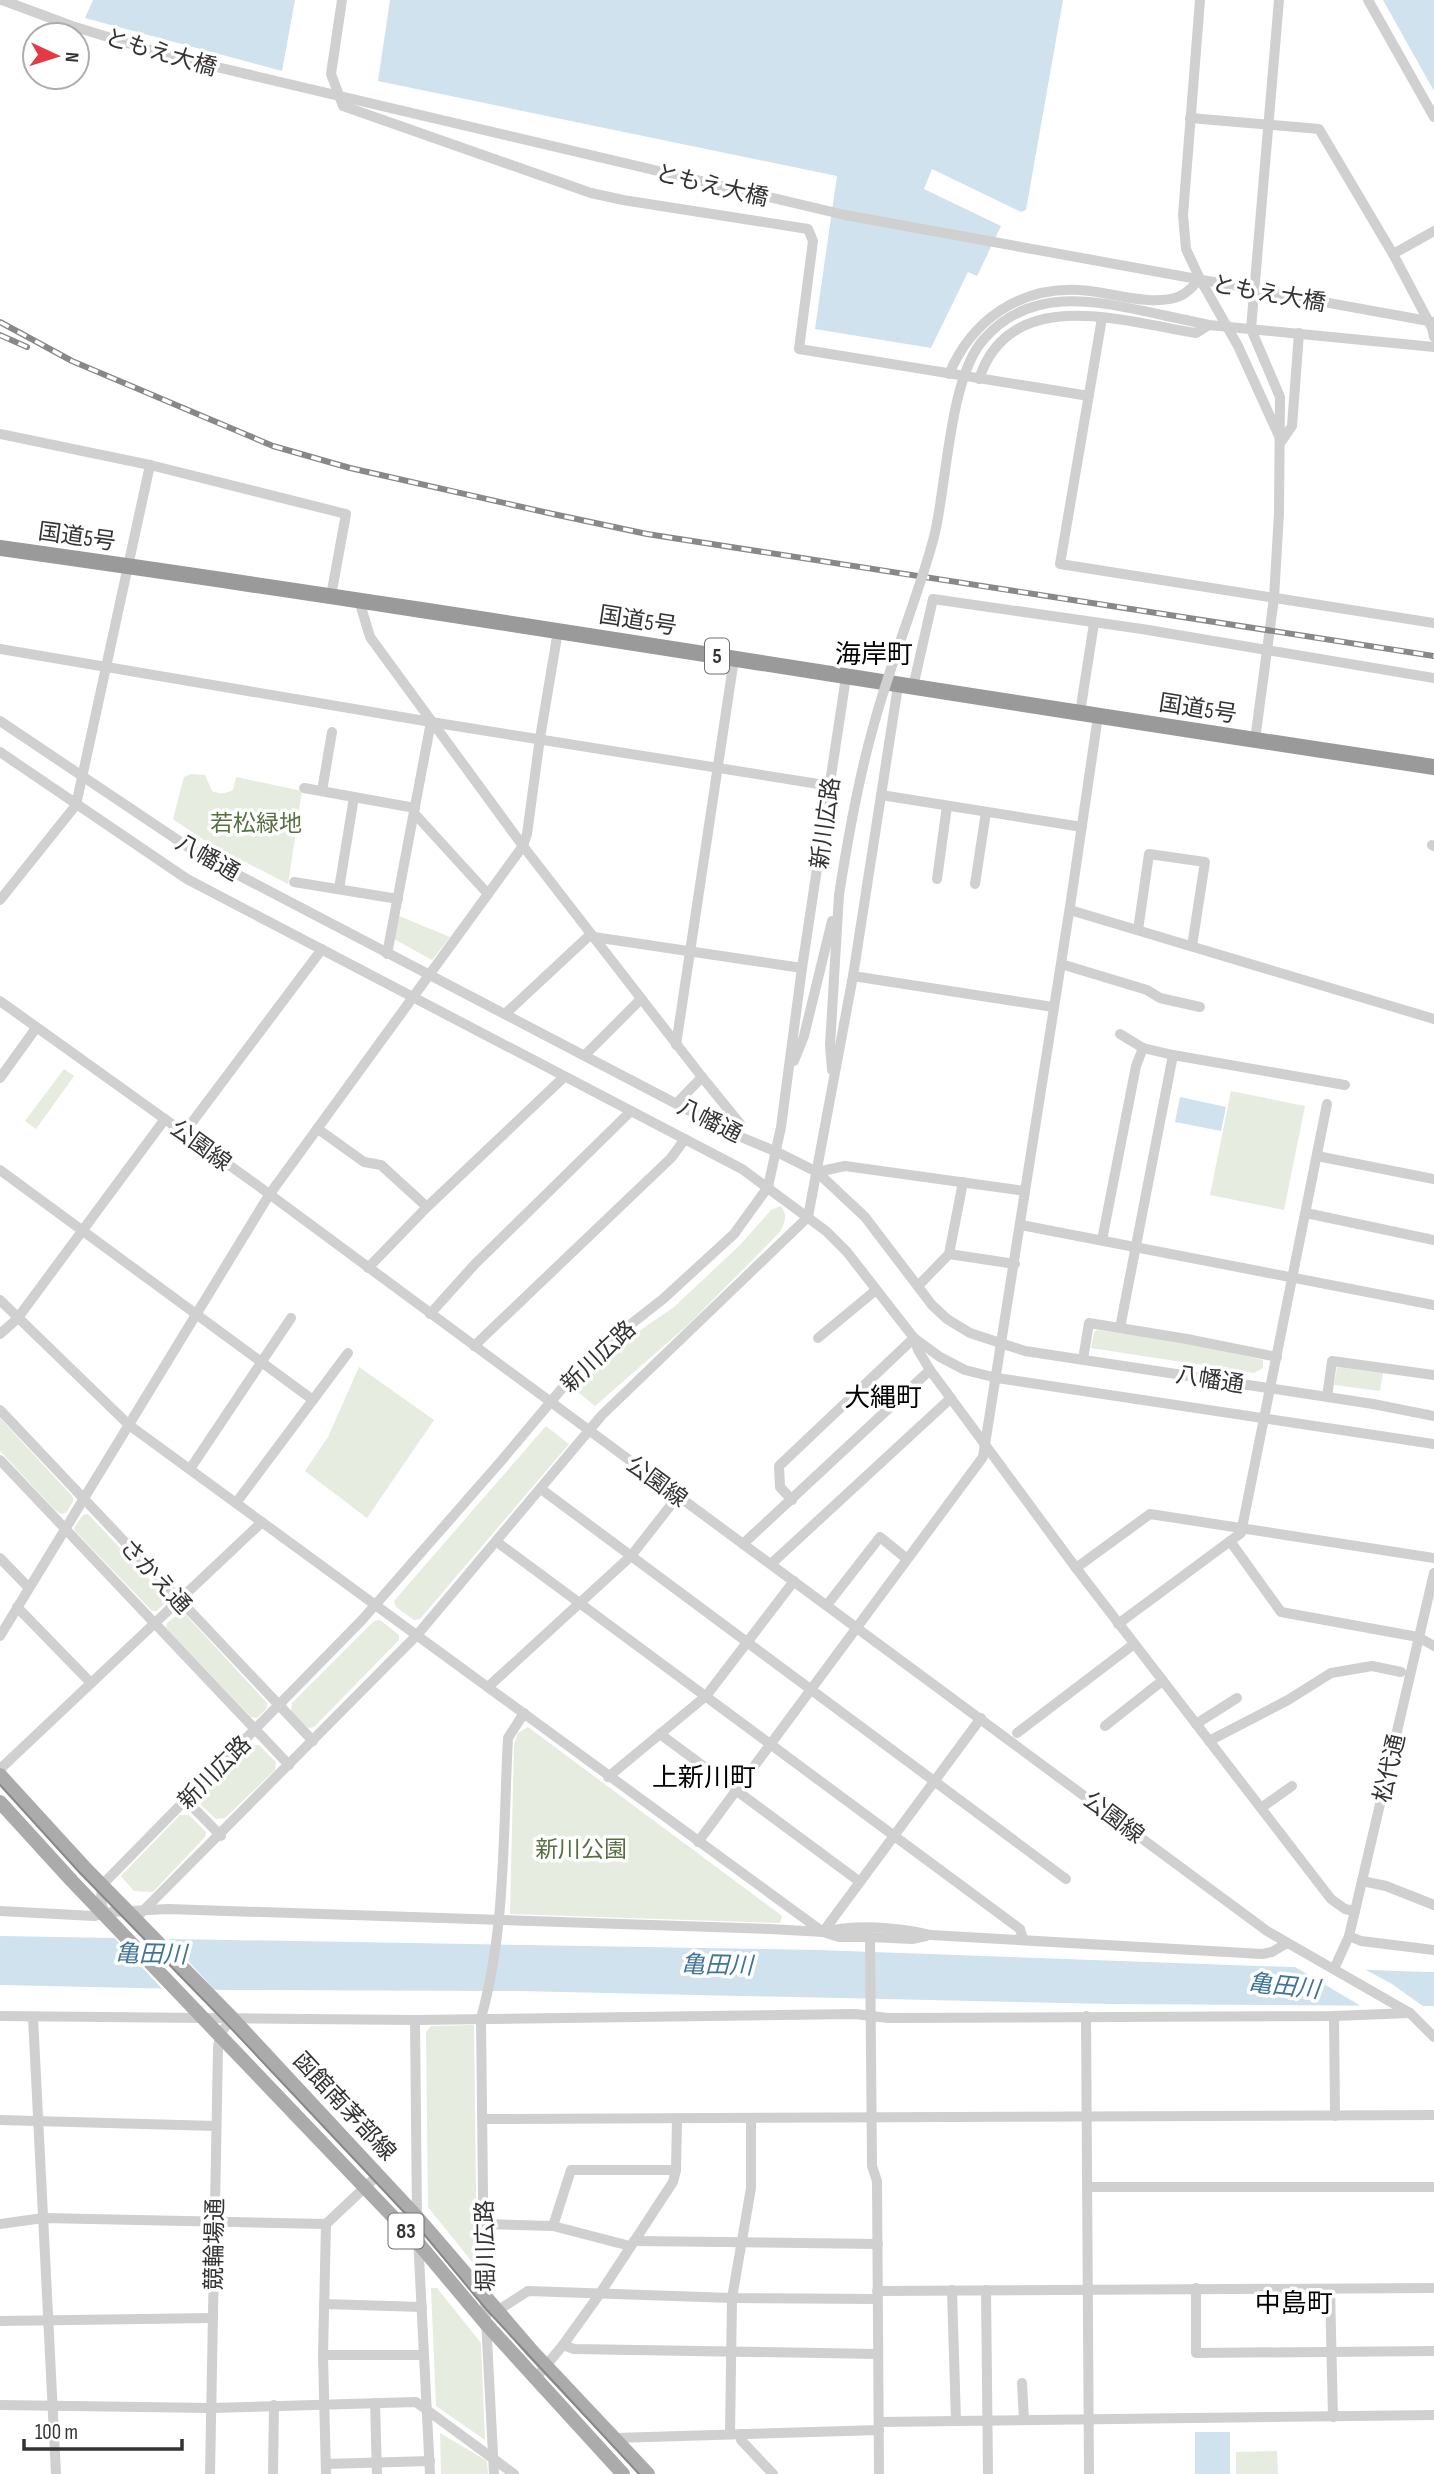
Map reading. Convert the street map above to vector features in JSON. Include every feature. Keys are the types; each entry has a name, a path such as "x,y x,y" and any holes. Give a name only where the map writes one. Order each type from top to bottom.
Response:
{"highway":[{"name":"国道5号","path":"0,548 359,600 906,687 1434,766"}],"main road":[{"name":"函館南茅部線","path":"0,1776 102,1885 136,1913 148,1932 417,2217 486,2299 648,2474"},
{"name":"83","path":"0,1802 104,1915 419,2244 487,2325 623,2474"}],"street":[{"name":"ともえ大橋","path":"2,0 72,26 170,57 781,201 946,235 1434,322"},
{"path":"342,0 331,74 343,106 591,193 808,229 813,241 799,349 1089,396"},
{"path":"1200,0 1183,215 1186,249 1238,346 1281,442"},
{"path":"1255,740 1274,598 1281,442 1280,397 1251,329 1279,0"},
{"path":"1368,0 1434,117"},
{"path":"1190,118 1319,129 1393,254 1432,328 1434,337"},
{"path":"1393,254 1434,231"},
{"path":"949,374 971,334 996,312 1027,296 1055,290 1080,290 1167,300 1179,297 1200,279"},
{"path":"788,1077 804,1036 839,895 858,782 889,673 934,536 963,378 983,339 1000,325 1040,304 1082,300 1209,325 1434,347"},
{"path":"979,379 985,362 998,343 1015,329 1054,316 1102,318 1196,333 1209,325"},
{"path":"1102,318 1060,564 1434,623"},
{"path":"1281,442 1292,426 1299,333"},
{"path":"0,434 150,465 346,514 331,596"},
{"path":"0,900 76,805 150,465"},
{"path":"808,1217 853,976 881,795 906,687 933,598 1434,678"},
{"path":"359,600 370,637 523,846 741,1125"},
{"path":"1080,713 1094,623"},
{"path":"0,1636 269,1195 523,846 558,631"},
{"path":"0,649 831,786"},
{"path":"676,1045 734,659"},
{"name":"新川広路","path":"102,1885 376,1605 564,1385 612,1339 663,1299 734,1234 768,1186 777,1152 846,677"},
{"path":"698,1842 983,1457 1003,1345 1098,716"},
{"name":"八幡通","path":"0,721 200,855 736,1135 817,1172 865,1217 947,1319 970,1333 1025,1351 1434,1416"},
{"path":"387,954 432,722"},
{"path":"322,791 332,732"},
{"name":"八幡通","path":"0,752 187,879 742,1169 808,1217 847,1252 914,1338 940,1357 965,1370 997,1378 1434,1444"},
{"path":"304,788 415,810 488,894"},
{"path":"881,795 1082,827"},
{"path":"339,889 354,797"},
{"path":"937,879 947,806"},
{"path":"975,884 986,812"},
{"path":"1138,930 1149,854 1205,862 1192,946"},
{"path":"294,881 398,899"},
{"path":"834,1085 830,1045 839,895"},
{"path":"1070,910 1434,1019"},
{"path":"592,935 802,968"},
{"path":"505,1014 592,935"},
{"path":"184,1133 322,949"},
{"path":"1061,964 1147,990 1160,998 1200,1007"},
{"path":"853,976 1053,1007"},
{"path":"585,1055 641,999"},
{"name":"公園線","path":"0,1001 269,1195 1267,1931 1315,1959 1336,1965 1410,2013"},
{"path":"0,1078 36,1028"},
{"path":"1120,1034 1143,1048 1173,1055 1345,1085"},
{"path":"1102,1240 1136,1066 1143,1048"},
{"path":"1121,1328 1173,1055"},
{"path":"368,1268 427,1207 564,1077"},
{"path":"677,1103 702,1077"},
{"path":"1118,1624 1241,1533 1327,1104"},
{"path":"429,1314 475,1264 631,1111"},
{"path":"0,1334 18,1319 165,1119"},
{"path":"318,1129 364,1162 382,1165 427,1207"},
{"path":"474,1346 670,1158 685,1139"},
{"path":"1317,1156 1434,1179"},
{"path":"817,1172 845,1166 1025,1191"},
{"path":"0,1170 313,1400"},
{"path":"918,1286 949,1254 963,1182"},
{"path":"1306,1213 1434,1240"},
{"name":"新川広路","path":"136,1913 221,1836 417,1635 602,1415 808,1217"},
{"path":"1021,1225 1434,1305"},
{"path":"949,1254 1015,1264"},
{"path":"818,1338 876,1290"},
{"path":"0,1300 129,1425 823,1932"},
{"path":"190,1469 291,1318"},
{"path":"1083,1359 1089,1323 1277,1357"},
{"path":"792,1500 780,1487 779,1466 914,1338 930,1370 1118,1624 1331,1899 1345,1909 1355,1911"},
{"path":"236,1503 348,1353"},
{"path":"1327,1397 1332,1361 1434,1375"},
{"path":"743,1544 930,1370"},
{"path":"771,1564 951,1398"},
{"name":"さかえ通","path":"0,1410 313,1741"},
{"name":"さかえ通","path":"0,1460 289,1765"},
{"path":"541,1489 1066,1879"},
{"path":"488,1687 631,1556 678,1496"},
{"path":"1076,1568 1150,1514 1434,1558"},
{"path":"0,1769 262,1522"},
{"path":"827,1605 880,1537 907,1559"},
{"path":"1230,1541 1281,1612 1419,1637 1434,1646"},
{"path":"497,1542 1020,1929 1023,1939"},
{"path":"0,1558 29,1588"},
{"name":"松代通","path":"1336,1965 1349,1936 1363,1881 1434,1573"},
{"path":"608,1777 706,1696 794,1581"},
{"path":"17,1607 91,1683"},
{"path":"1017,1733 1134,1644"},
{"path":"1209,1741 1288,1700 1331,1673 1372,1666 1401,1672"},
{"path":"1105,1726 1162,1681"},
{"path":"1196,1724 1237,1698"},
{"name":"堀川広路","path":"494,2474 486,2299 481,2018 487,1998 499,1919 508,1738 524,1713"},
{"path":"823,1932 981,1718"},
{"path":"660,1734 860,1882"},
{"path":"1261,1808 1292,1786"},
{"path":"186,1800 221,1836"},
{"path":"1363,1881 1386,1886 1434,1905"},
{"path":"102,1885 100,1900 104,1915"},
{"path":"0,1911 104,1915 136,1913 499,1919 823,1932 870,1942 931,1935"},
{"path":"823,1932 842,1927 912,1931 931,1935 1262,1954 1272,1952 1287,1943"},
{"path":"1349,1936 1361,1941 1434,1950"},
{"path":"870,1942 872,2166 877,2181 879,2474"},
{"path":"1410,2013 1434,2037"},
{"path":"0,2016 415,2020 842,2014 871,2017 1335,2016 1410,2013 1434,2020"},
{"path":"1086,2016 1089,2474"},
{"path":"1335,2016 1335,2116"},
{"path":"33,2017 56,2474"},
{"path":"220,2034 232,2018"},
{"path":"415,2020 417,2217 430,2474"},
{"name":"競輪場通","path":"210,2474 220,2034"},
{"path":"482,2119 1434,2115"},
{"path":"751,2118 751,2188 732,2298 735,2434 773,2474"},
{"path":"536,2378 564,2345 599,2295 673,2182 676,2170 677,2119"},
{"path":"0,2120 216,2126"},
{"path":"553,2226 571,2170 676,2170"},
{"path":"377,2175 326,2224 323,2355 326,2469 377,2468 430,2461"},
{"path":"1087,2187 1434,2187"},
{"path":"0,2224 44,2218 326,2224"},
{"path":"484,2224 553,2226 632,2244 878,2244"},
{"path":"1196,2288 1196,2353 1434,2351"},
{"path":"497,2311 528,2291 732,2298 877,2295 952,2290 1434,2288"},
{"path":"1330,2289 1333,2417"},
{"path":"952,2290 956,2421"},
{"path":"986,2290 988,2474"},
{"path":"324,2304 422,2307"},
{"path":"0,2321 213,2318"},
{"path":"564,2345 574,2350 878,2354"},
{"path":"323,2355 424,2355"},
{"path":"1021,2383 1024,2420"},
{"path":"0,2405 212,2408 416,2402 514,2474"},
{"path":"375,2403 377,2468"},
{"path":"273,2474 274,2405"},
{"path":"615,2438 956,2421 1434,2415"}],"green space":[{"name":"若松緑地","path":"191,774 205,775 212,791 218,793 233,790 236,777 302,791 288,884 208,843 173,819 184,777"},
{"path":"399,916 450,937 432,960 394,939"},
{"path":"64,1069 74,1076 36,1129 25,1121"},
{"path":"1231,1091 1305,1106 1284,1210 1210,1195"},
{"path":"781,1206 785,1219 780,1232 689,1324 595,1406 573,1388 623,1342 674,1307 740,1245 771,1210"},
{"path":"1097,1330 1189,1343 1263,1360 1263,1368 1254,1373 1091,1348 1094,1332"},
{"path":"359,1367 434,1420 367,1518 305,1471 328,1437"},
{"path":"1337,1367 1383,1373 1380,1391 1334,1385"},
{"path":"0,1418 73,1497 66,1513 61,1514 55,1510 0,1451"},
{"path":"546,1426 569,1444 420,1619 414,1620 396,1607 394,1601"},
{"path":"88,1514 166,1597 166,1602 157,1611 152,1611 75,1531 74,1528 83,1515"},
{"path":"180,1613 185,1614 267,1703 267,1708 257,1718 251,1717 166,1628 167,1623"},
{"path":"380,1620 399,1635 399,1640 314,1727 308,1728 291,1711 292,1703 374,1621"},
{"name":"新川公園","path":"528,1727 782,1916 780,1923 510,1914 514,1744 518,1733"},
{"path":"253,1745 259,1745 276,1762 275,1770 225,1818 216,1819 201,1805 201,1796"},
{"path":"180,1815 189,1815 206,1832 205,1837 153,1892 134,1891 121,1876"},
{"path":"474,2025 477,2268 428,2207 426,2032 431,2026"},
{"path":"431,2288 437,2288 481,2343 485,2440 436,2406"},
{"path":"440,2433 487,2461 488,2474 441,2474"},
{"path":"1277,2451 1278,2474 1236,2474 1236,2452"}],"water":[{"path":"93,0 295,0 282,71 85,18"},
{"path":"390,0 1063,0 1026,210 1021,212 932,169 924,189 1001,226 977,276 968,272 931,348 815,329 837,176 378,81"},
{"path":"1383,0 1434,0 1434,91"},
{"path":"1180,1097 1226,1107 1221,1131 1175,1122"},
{"name":"亀田川","path":"0,1936 818,1950 1434,1972 1434,2006 1111,2004 519,1991 228,1990 0,1985"},
{"path":"1195,2432 1230,2432 1230,2474 1195,2474"}],"pier":[{"path":"111,1934 165,1935 218,1994 165,1992"},
{"path":"1290,1964 1364,1966 1366,1970 1392,1984 1427,2009 1366,2009"}],"tram line":[{"path":"0,1785 80,1873 418,2227 486,2309 639,2474"}],"railway":[{"path":"0,322 72,361 273,446 350,468 647,534 1434,656"},
{"path":"0,335 27,347"}],"district":[{"name":"海岸町","path":"874,654"},
{"name":"大縄町","path":"883,1397"},
{"name":"上新川町","path":"704,1777"},
{"name":"中島町","path":"1294,2303"}]}
